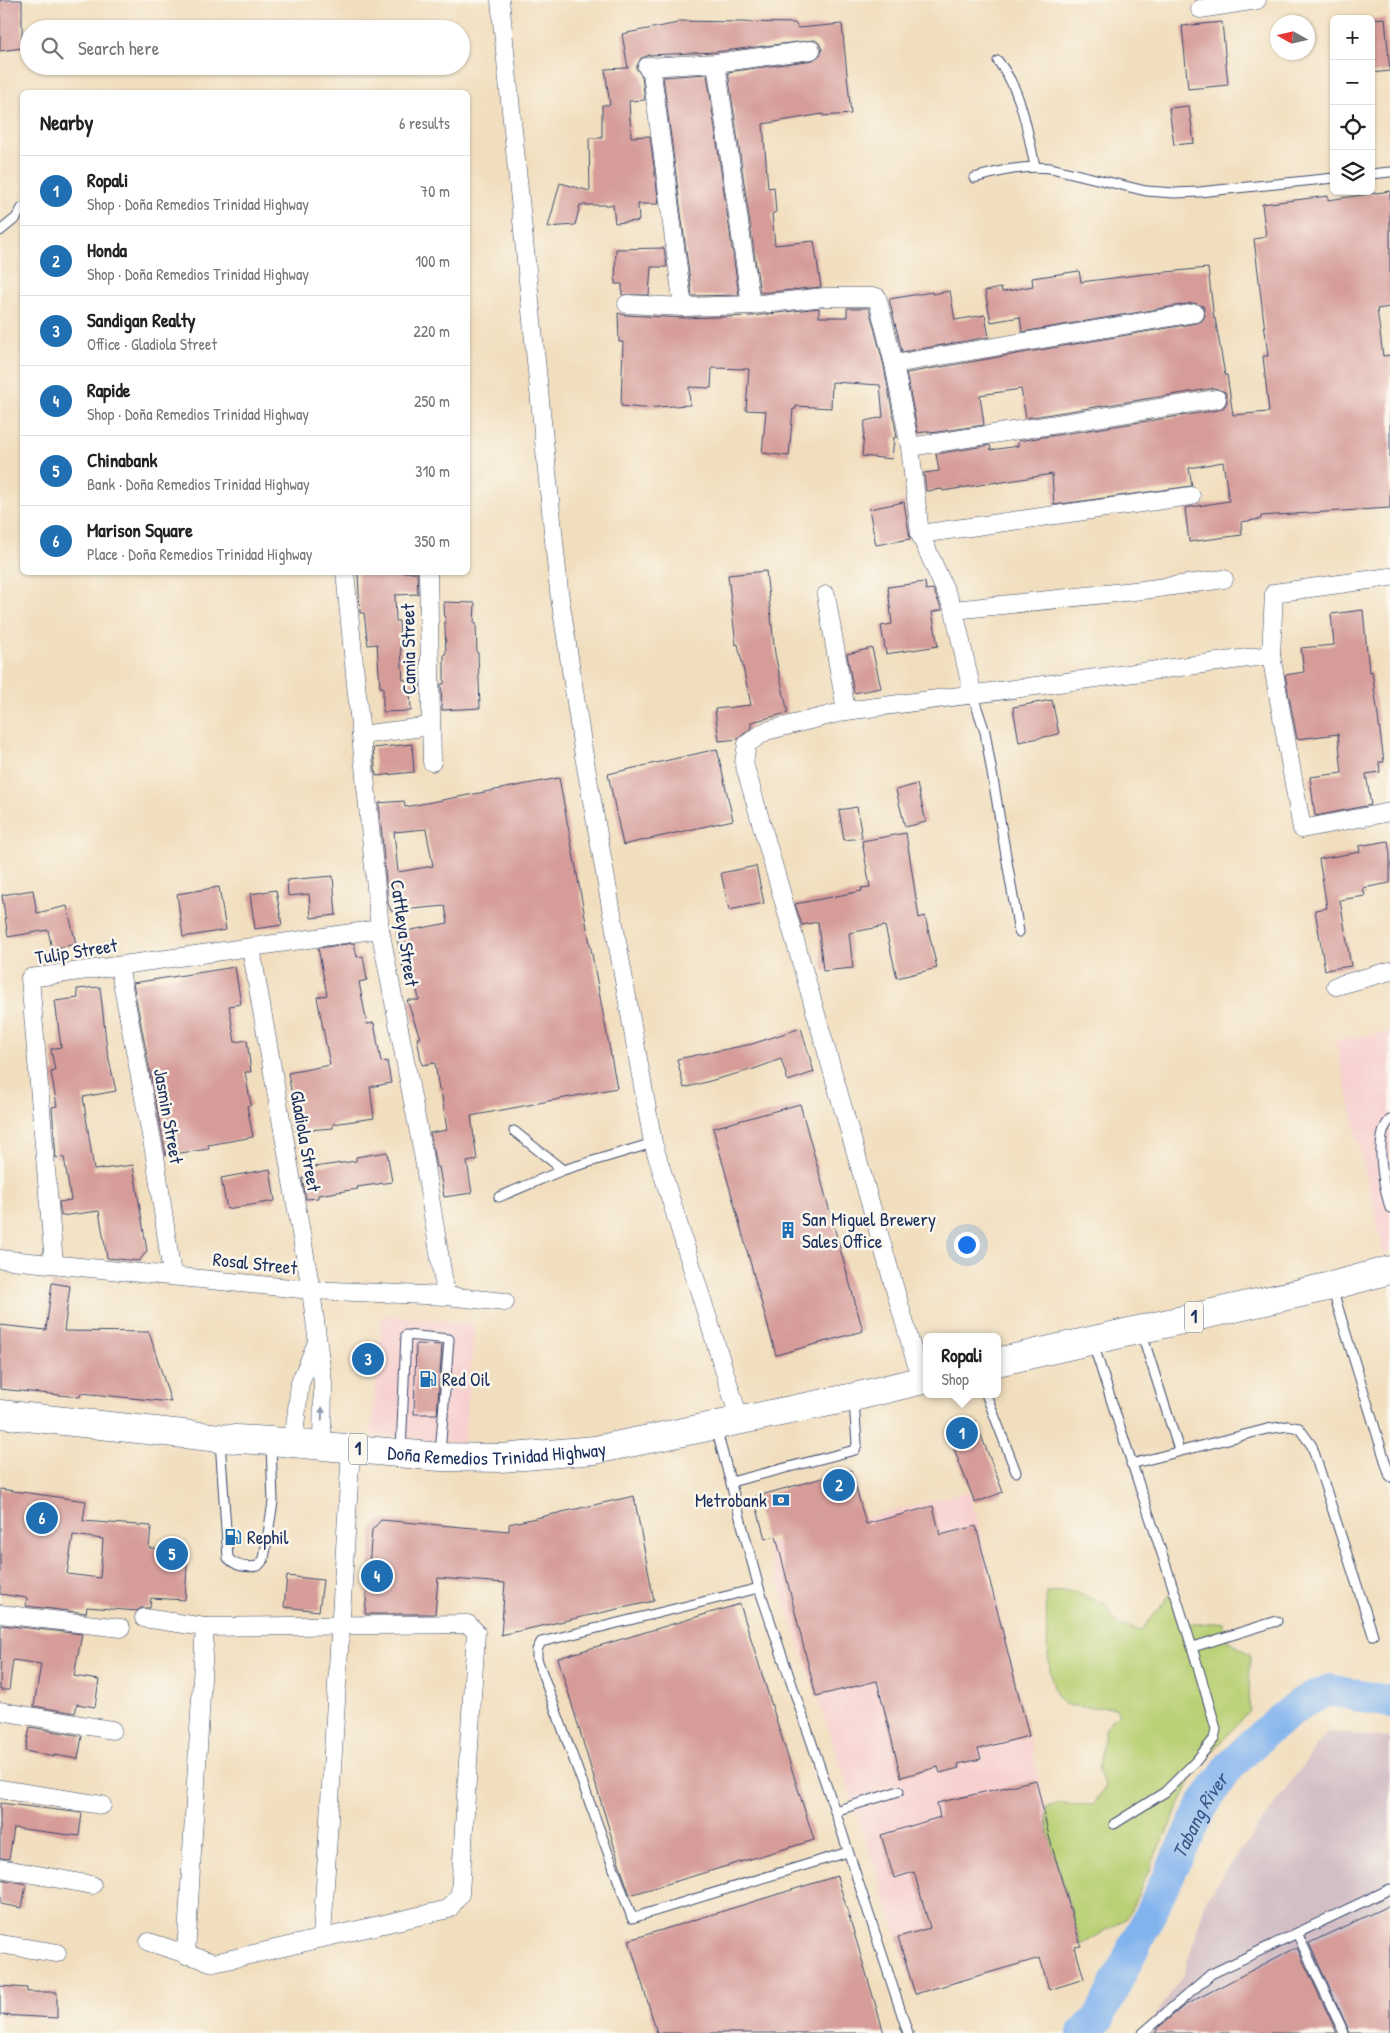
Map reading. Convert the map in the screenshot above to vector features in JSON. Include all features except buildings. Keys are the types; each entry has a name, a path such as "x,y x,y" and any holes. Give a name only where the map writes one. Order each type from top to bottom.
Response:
{"highway":[{"name":"1","path":"1001,1361 1332,1286 1390,1270"},
{"name":"Doña Remedios Trinidad Highway","path":"0,1414 220,1438 322,1445 400,1454 501,1458 595,1450 854,1397 923,1379"}],"street":[{"path":"500,0 559,591 584,756 654,1143 728,1424"},
{"path":"1200,9 1258,0"},
{"path":"682,307 649,67 716,63 811,50"},
{"path":"716,63 751,305"},
{"path":"627,304 682,307 751,305 825,297 877,297 894,364 910,447 920,534 954,610 973,696"},
{"path":"894,364 1195,313"},
{"path":"910,447 1217,399"},
{"path":"920,534 1191,496"},
{"name":"Cattleya Street","path":"345,575 375,871 373,879 380,929 423,1154 446,1296"},
{"name":"Camia Street","path":"428,575 432,762"},
{"path":"954,610 1143,590 1224,579"},
{"path":"1390,582 1274,593 1271,655 1302,829 1390,812"},
{"path":"826,595 846,712"},
{"path":"923,1376 744,763 747,744 766,731 846,712 1271,655"},
{"path":"361,735 431,726"},
{"name":"Tulip Street","path":"54,1264 30,978 380,929"},
{"name":"Gladiola Street","path":"251,948 311,1290 323,1383 322,1445"},
{"name":"Jasmin Street","path":"119,966 155,1156 172,1275"},
{"path":"1336,986 1390,971"},
{"name":"Rosal Street","path":"0,1259 311,1290 446,1296 505,1302"},
{"name":"Gladiola Street","path":"282,1442 300,1383 317,1341"},
{"path":"322,1937 351,1448"},
{"path":"0,1614 121,1628"},
{"path":"144,1618 204,1626 468,1624 476,1632 460,1894 449,1909 214,1963 149,1942"},
{"path":"186,1955 204,1626"},
{"path":"0,1711 112,1730"},
{"path":"0,1789 102,1805"},
{"path":"0,1868 92,1885"},
{"path":"0,1944 57,1953"}],"lane":[{"path":"998,61 1009,76 1022,109 1035,166"},
{"path":"974,178 1010,168 1035,166 1051,168 1146,191 1175,193 1330,178"},
{"path":"1375,174 1390,172"},
{"path":"0,231 16,218 20,211"},
{"path":"973,696 985,732 1019,932"},
{"path":"1390,1120 1386,1123 1382,1136 1384,1184 1390,1208"},
{"path":"514,1131 563,1170"},
{"path":"499,1197 563,1170 654,1143"},
{"path":"1332,1286 1390,1477"},
{"path":"1140,1330 1179,1450"},
{"path":"400,1454 406,1335 449,1339 440,1457"},
{"path":"1092,1340 1131,1464 1193,1647 1216,1729 1214,1739 1165,1792 1114,1824"},
{"path":"731,1482 855,1450 857,1444 854,1397"},
{"path":"988,1398 1016,1472"},
{"path":"728,1424 731,1482 759,1588 908,2033"},
{"path":"1131,1464 1179,1450 1267,1429 1288,1426 1299,1428 1312,1446 1373,1635"},
{"path":"220,1438 228,1558 233,1564 247,1568 258,1566 264,1559 282,1442"},
{"path":"759,1588 541,1642 537,1650 537,1659 632,1918 848,1852"},
{"path":"1193,1647 1277,1621"},
{"path":"835,1811 899,1791"},
{"path":"1143,2033 1211,1974 1390,1889"},
{"path":"1297,1933 1344,2033"}],"shaded area":[{"path":"1390,1032 1390,1252 1384,1254 1335,1040"},
{"path":"382,1315 475,1324 464,1443 371,1435"},
{"path":"969,1491 1074,1927 1081,1945 915,1994 898,1937 766,1545"},
{"path":"1327,1732 1390,1738 1390,2033 1142,2033 1183,1977 1207,1897"}],"green space":[{"path":"1072,1591 1106,1604 1116,1624 1141,1631 1173,1591 1184,1625 1223,1622 1227,1640 1250,1654 1249,1711 1195,1771 1127,1918 1081,1945 1049,1836 1046,1807 1058,1804 1093,1805 1106,1786 1098,1770 1106,1727 1119,1713 1115,1708 1082,1707 1065,1704 1058,1697 1053,1686 1048,1652 1046,1592"}],"waterway":[{"name":"Tabang River","path":"1083,2033 1099,2018 1204,1803 1230,1766 1266,1731 1302,1703 1330,1690 1390,1702"}],"place":[{"name":"San Miguel Brewery Sales Office","path":"788,1230"},
{"name":"Sandigan Realty","path":"368,1359"},
{"name":"Red Oil","path":"428,1379"},
{"name":"Ropali","path":"962,1433"},
{"name":"Honda","path":"839,1485"},
{"name":"Metrobank","path":"781,1500"},
{"name":"Marison Square","path":"42,1518"},
{"name":"Rephil","path":"233,1537"},
{"name":"Chinabank","path":"172,1554"},
{"name":"Rapide","path":"377,1576"}]}
